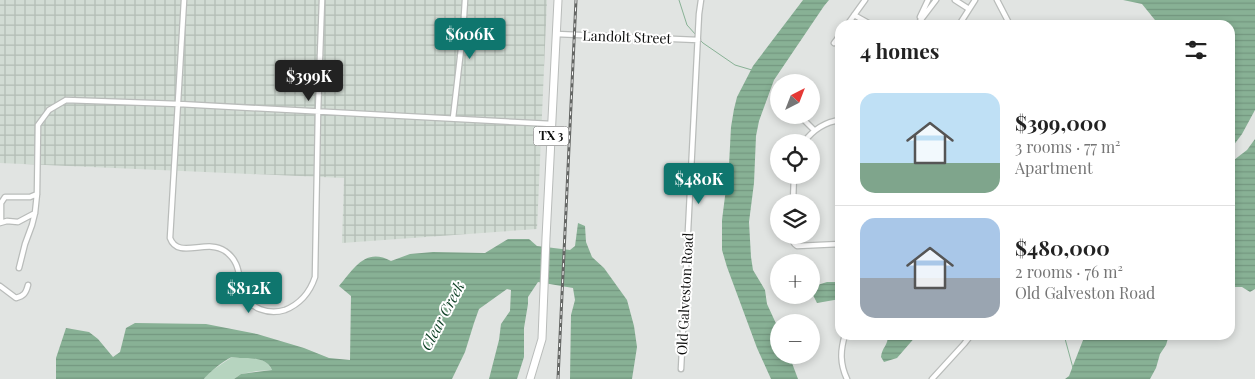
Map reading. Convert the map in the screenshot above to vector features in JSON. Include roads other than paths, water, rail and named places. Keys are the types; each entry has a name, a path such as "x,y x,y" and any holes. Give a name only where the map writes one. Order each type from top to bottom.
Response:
{"main road":[{"name":"TX 3","path":"530,379 542,339 558,0"}],"street":[{"path":"184,0 171,241 181,249 211,246 226,252 236,264 243,291 248,300 258,308 270,312 285,309 298,302 309,291 315,277 322,0"},
{"path":"453,118 465,0"},
{"name":"Old Galveston Road","path":"681,369 701,0"},
{"path":"850,20 865,0"},
{"path":"919,20 928,0"},
{"path":"921,20 936,0"},
{"path":"956,0 969,9"},
{"path":"962,20 975,0"},
{"path":"997,0 1007,20"},
{"path":"854,15 863,20"},
{"name":"Landolt Street","path":"556,34 698,40"},
{"path":"20,268 35,213 38,125 49,110 66,100 179,104 552,124"},
{"path":"811,134 814,130 835,121"},
{"path":"808,124 814,130"},
{"path":"35,213 18,222 7,221 0,223 1,203 5,197 37,194"},
{"path":"794,244 801,246 835,244"},
{"path":"0,286 16,298 26,293 28,285"},
{"path":"844,340 841,361 847,379"},
{"path":"932,379 968,340"}],"water":[{"path":"803,0 829,0 778,74 770,74 770,91 759,121 756,136 754,183 749,222 753,270 765,290 767,304 772,314 770,314 770,364 792,364 798,379 771,379 757,348 722,250 722,220 734,109 737,97 753,66"},
{"path":"1123,0 1255,0 1255,110 1235,143 1235,20 1155,20 1142,4"},
{"path":"1255,139 1255,289 1250,292 1242,287 1235,287 1235,159 1247,150"},
{"name":"Clear Creek","path":"578,223 585,226 586,242 592,257 604,268 627,300 637,347 632,379 570,379 571,315 575,300 573,288 538,282 528,297 524,328 524,357 517,379 489,379 501,324 510,311 511,290 507,289 479,309 465,352 452,379 234,379 241,374 272,370 267,363 259,359 232,357 217,366 204,379 56,379 56,358 66,328 89,332 98,339 113,357 120,352 126,328 135,323 206,324 257,334 304,348 329,358 350,360 351,296 339,286 355,267 367,258 382,257 391,261 410,254 433,252 485,253 508,239 529,239 537,246 570,250 575,246"},
{"path":"835,282 835,300 820,302 820,284"},
{"path":"887,340 913,340 897,358 884,362 881,357"},
{"path":"1083,340 1168,340 1150,379 1065,379 1069,376"}],"waterway":[{"path":"679,0 687,25 696,35"},
{"path":"700,40 735,65 752,70"},
{"path":"1065,340 1073,368"}],"railway":[{"path":"558,379 576,0"}]}
